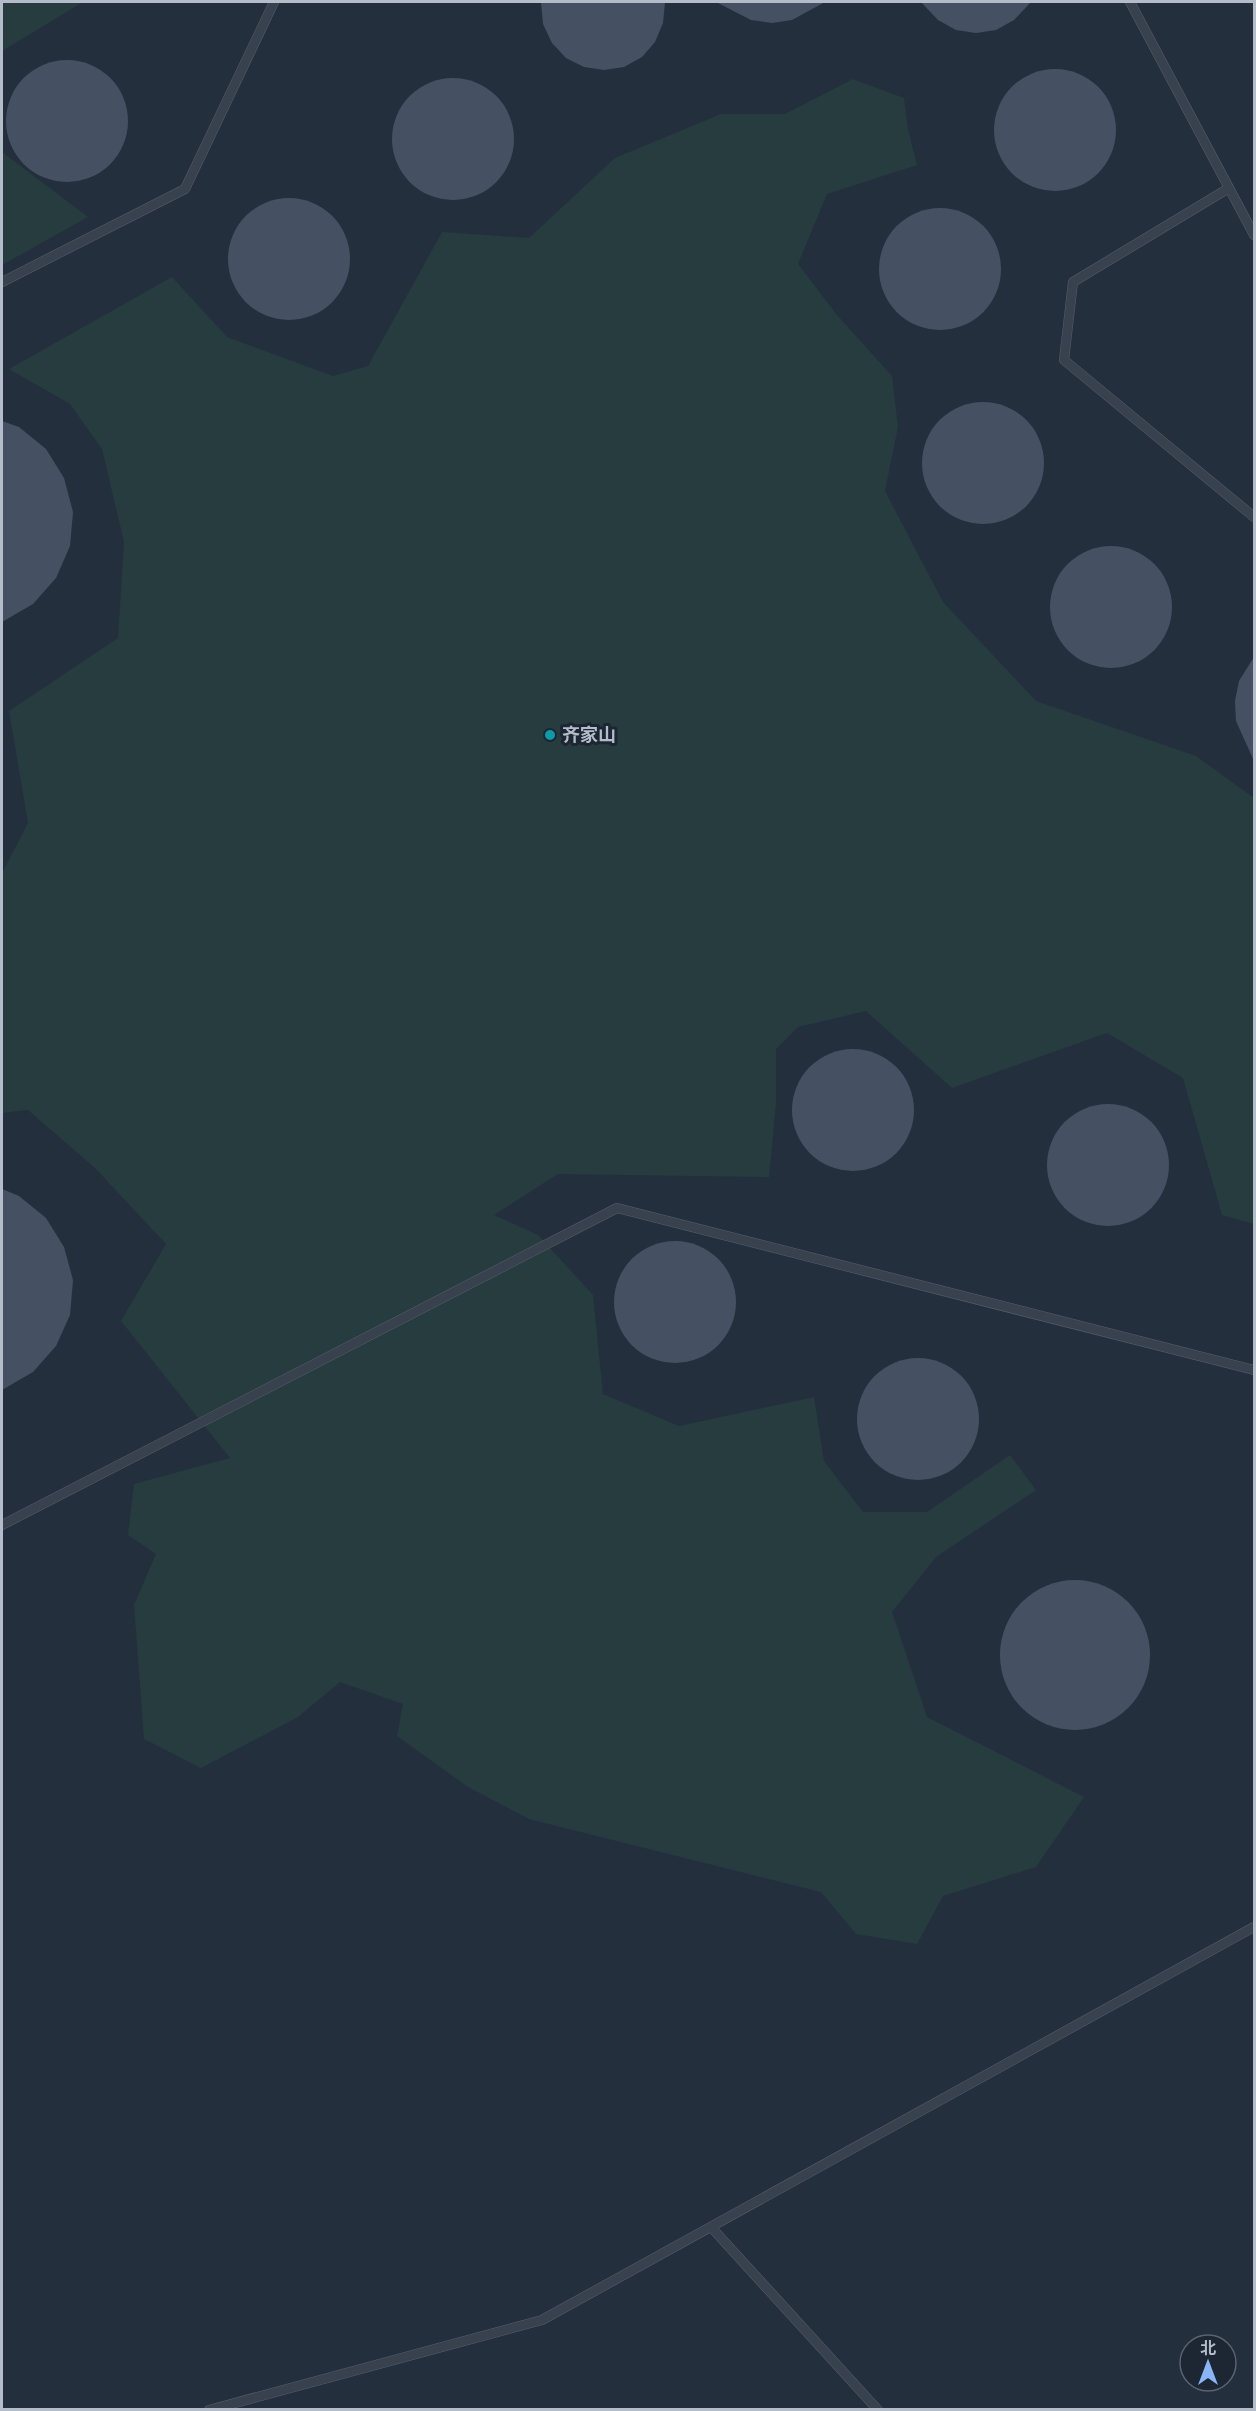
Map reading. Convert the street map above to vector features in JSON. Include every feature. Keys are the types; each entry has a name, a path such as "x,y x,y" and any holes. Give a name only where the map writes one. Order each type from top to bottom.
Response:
{"lane":[{"path":"2,282 185,189 274,2"},
{"path":"1130,2 1254,235"},
{"path":"1229,188 1073,282 1064,360 1254,517"},
{"path":"2,1526 616,1208 1254,1370"},
{"path":"209,2409 542,2320 1254,1928"},
{"path":"711,2227 878,2409"}],"green space":[{"path":"2,2 83,2 2,51"},
{"path":"853,79 904,98 908,130 917,165 827,194 798,264 837,315 892,376 898,427 885,491 943,602 1036,701 1196,756 1254,798 1254,1224 1222,1215 1183,1078 1107,1033 952,1088 866,1011 798,1027 776,1049 776,1104 769,1177 558,1174 494,1215 538,1235 593,1295 603,1394 679,1426 814,1397 824,1461 863,1512 927,1512 1010,1455 1036,1490 936,1557 892,1612 927,1717 1084,1797 1036,1867 943,1896 917,1944 856,1934 821,1892 529,1819 468,1787 397,1736 403,1704 340,1682 298,1717 201,1768 144,1739 134,1605 156,1554 128,1535 134,1484 230,1458 121,1321 166,1244 95,1168 28,1110 2,1113 2,873 28,823 9,711 118,638 124,542 102,449 70,404 9,369 172,277 227,337 333,376 368,366 442,232 529,238 615,158 721,114 785,114"},
{"path":"2,152 88,217 2,265"}],"building":[{"path":"541,2 665,2 663,23 655,42 642,57 624,67 604,70 584,67 566,58 552,43 543,24"},
{"path":"716,2 825,2 792,20 772,23 751,20"},
{"path":"921,2 1031,2 1014,20 996,30 976,33 956,30 938,20"},
{"path":"67,60 90,64 110,78 124,98 128,121 124,144 110,164 90,178 67,182 44,178 24,164 10,144 6,121 10,98 24,78 44,64"},
{"path":"1055,69 1078,73 1098,87 1112,107 1116,130 1112,153 1098,173 1078,187 1055,191 1032,187 1012,173 998,153 994,130 998,107 1012,87 1032,73"},
{"path":"453,78 476,82 496,96 510,116 514,139 510,162 496,182 476,196 453,200 430,196 410,182 396,162 392,139 396,116 410,96 430,82"},
{"path":"289,198 312,202 332,216 346,236 350,259 346,282 332,302 312,316 289,320 266,316 246,302 232,282 228,259 232,236 246,216 266,202"},
{"path":"940,208 963,212 983,226 997,246 1001,269 997,292 983,312 963,326 940,330 917,326 897,312 883,292 879,269 883,246 897,226 917,212"},
{"path":"983,402 1006,406 1026,420 1040,440 1044,463 1040,486 1026,506 1006,520 983,524 960,520 940,506 926,486 922,463 926,440 940,420 960,406"},
{"path":"2,421 19,427 46,449 64,478 73,512 70,546 56,578 33,604 2,622"},
{"path":"1111,546 1134,550 1154,564 1168,584 1172,607 1168,630 1154,650 1134,664 1111,668 1088,664 1068,650 1054,630 1050,607 1054,584 1068,564 1088,550"},
{"path":"1254,657 1254,761 1236,721 1235,701 1239,681"},
{"path":"853,1049 876,1053 896,1067 910,1087 914,1110 910,1133 896,1153 876,1167 853,1171 830,1167 810,1153 796,1133 792,1110 796,1087 810,1067 830,1053"},
{"path":"1108,1104 1131,1108 1151,1122 1165,1142 1169,1165 1165,1188 1151,1208 1131,1222 1108,1226 1085,1222 1065,1208 1051,1188 1047,1165 1051,1142 1065,1122 1085,1108"},
{"path":"2,1189 19,1196 46,1218 64,1247 73,1280 70,1315 56,1346 33,1372 2,1390"},
{"path":"675,1241 698,1245 718,1259 732,1279 736,1302 732,1325 718,1345 698,1359 675,1363 652,1359 632,1345 618,1325 614,1302 618,1279 632,1259 652,1245"},
{"path":"918,1358 941,1362 961,1376 975,1396 979,1419 975,1442 961,1462 941,1476 918,1480 895,1476 875,1462 861,1442 857,1419 861,1396 875,1376 895,1362"},
{"path":"1075,1580 1104,1585 1117,1592 1128,1602 1138,1613 1145,1626 1150,1655 1145,1684 1138,1697 1128,1708 1117,1718 1104,1725 1075,1730 1046,1725 1033,1718 1022,1708 1012,1697 1005,1684 1000,1655 1005,1626 1012,1613 1022,1602 1033,1592 1046,1585"}],"place":[{"name":"齐家山","path":"550,735"}]}
